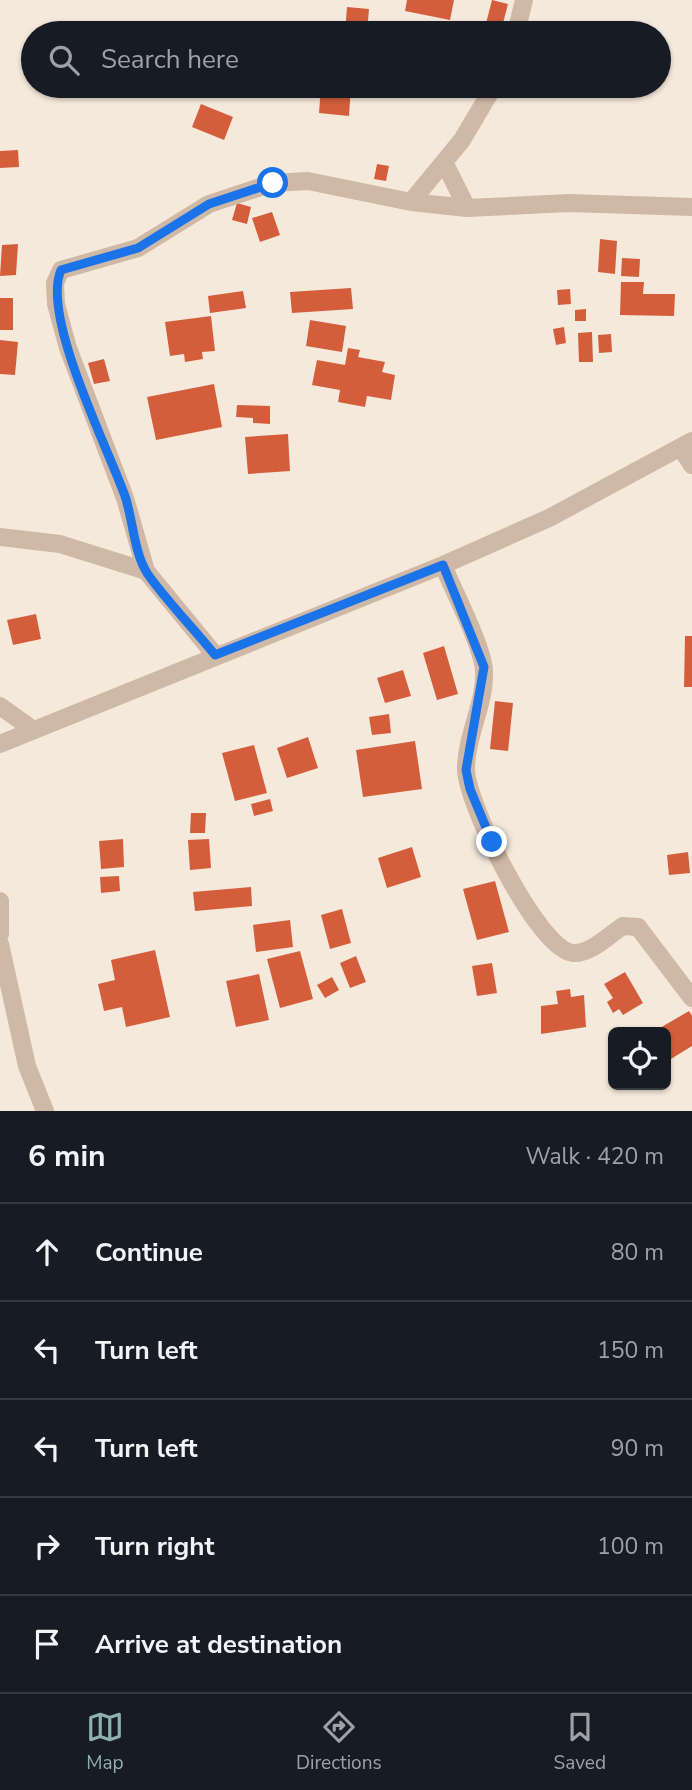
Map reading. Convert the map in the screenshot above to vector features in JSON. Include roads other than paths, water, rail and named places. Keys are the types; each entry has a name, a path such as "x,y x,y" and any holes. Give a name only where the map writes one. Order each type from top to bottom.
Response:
{"street":[{"path":"519,21 524,0"},
{"path":"411,202 463,140 487,98"},
{"path":"444,162 467,208"},
{"path":"215,655 146,571 125,498 68,348 56,304 55,284 61,270 138,248 209,204 273,183 307,181 411,202 467,208 569,203 692,207"},
{"path":"0,744 443,565 549,518 686,445 692,465"},
{"path":"0,537 60,544 146,571"},
{"path":"443,565 484,667 466,770 470,789 492,842 526,906 550,939 570,953 584,953 623,926 638,927 692,998"},
{"path":"0,706 32,729"},
{"path":"0,901 0,934"},
{"path":"0,944 27,1066 45,1111"}]}
